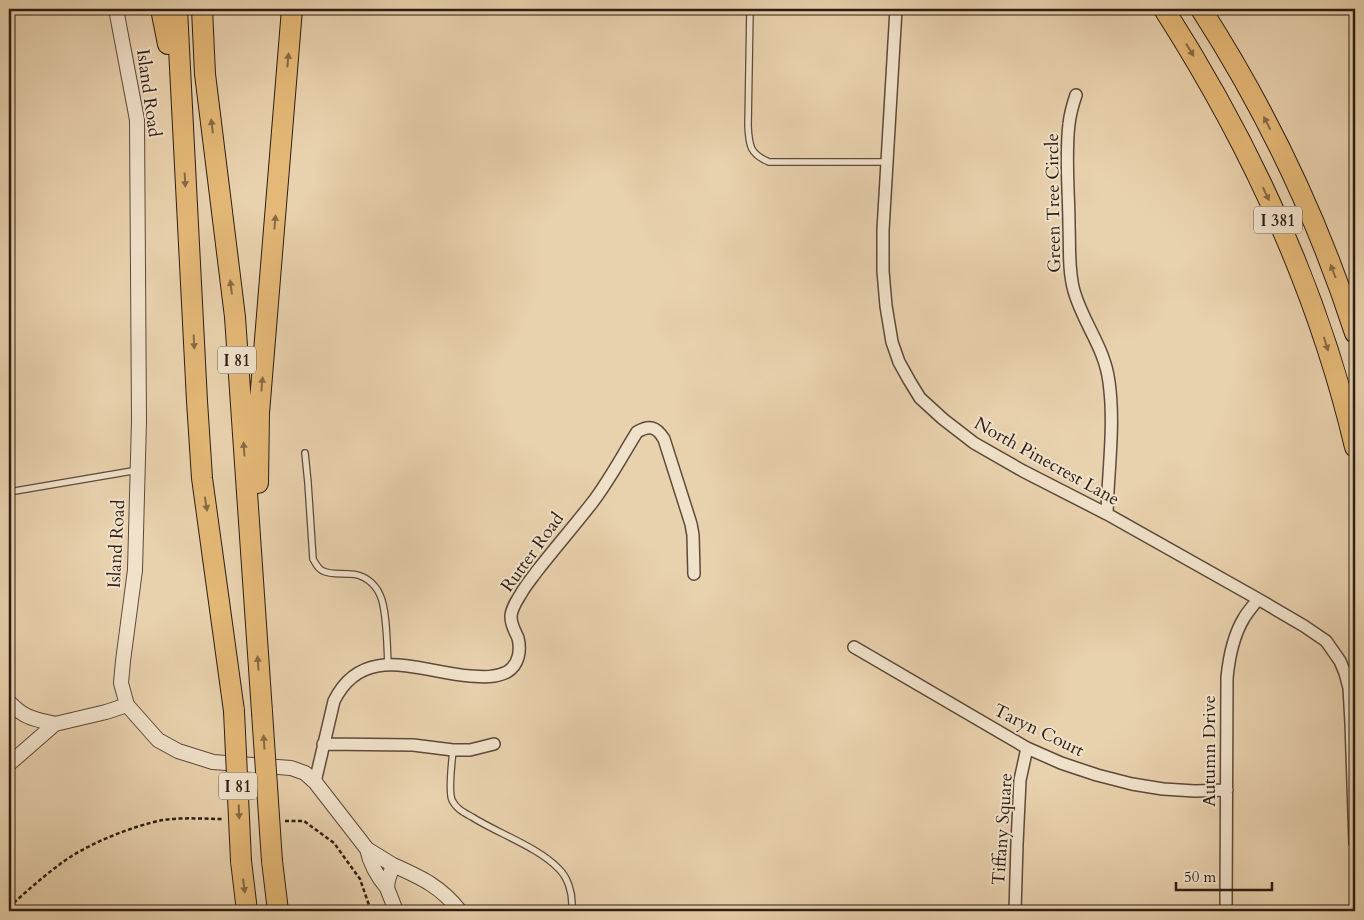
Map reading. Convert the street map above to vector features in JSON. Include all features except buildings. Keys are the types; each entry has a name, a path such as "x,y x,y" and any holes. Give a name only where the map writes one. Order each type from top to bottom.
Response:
{"highway":[{"path":"161,9 182,116"},
{"name":"I 81","path":"176,9 202,478 234,711 241,861 247,911"},
{"name":"I 81","path":"202,9 205,74 234,317 272,861 278,911"},
{"path":"255,608 259,413 292,9"},
{"name":"I 381","path":"1164,9 1224,107 1284,233 1306,286 1324,337 1347,413 1355,448"},
{"name":"I 381","path":"1201,9 1267,121 1301,190 1343,295 1355,333"}],"street":[{"name":"Island Road","path":"116,9 137,120 138,470 135,570 121,683 127,705 158,740 178,751 213,762 291,768 304,774 315,782 367,849 393,865 430,882 448,897 460,911"},
{"name":"North Pinecrest Lane","path":"896,9 883,238 883,271 892,342 899,362 920,398 974,443 1107,514 1304,626 1326,641 1340,661 1349,688 1352,723 1355,844"},
{"name":"Green Tree Circle","path":"1076,95 1069,123 1070,270 1074,292 1103,354 1109,382 1112,410 1107,514"},
{"name":"Rutter Road","path":"315,782 334,701 348,680 358,672 370,667 388,665 411,666 460,675 486,677 497,676 507,672 514,666 519,648 518,638 512,626 511,617 522,591 592,502 637,432 644,428 655,429 664,439 691,524 694,574"},
{"name":"Autumn Drive","path":"1226,911 1227,678 1229,658 1234,639 1244,617 1258,600"},
{"name":"Taryn Court","path":"854,647 1028,748 1061,763 1132,784 1163,789 1226,790"},
{"path":"9,702 19,712 29,718 55,724 127,705"},
{"path":"9,764 55,724"},
{"path":"323,744 414,745 453,750 470,750 494,744"},
{"name":"Tiffany Square","path":"1015,911 1020,780 1028,748"},
{"path":"367,849 369,860 387,888 396,911"},
{"path":"387,888 393,865"}],"lane":[{"path":"750,9 748,126 749,144 753,152 759,158 769,162 888,162"},
{"path":"305,453 313,559 317,567 322,571 330,574 361,576 375,586 383,605 388,665"},
{"path":"9,492 138,470"},
{"path":"453,750 450,796 453,803 458,809 534,851 559,869 570,888 572,904"}],"path":[{"path":"9,907 60,864 88,847 138,826 179,818 227,819"},
{"path":"284,821 304,821 334,843 360,879 371,911"}]}
